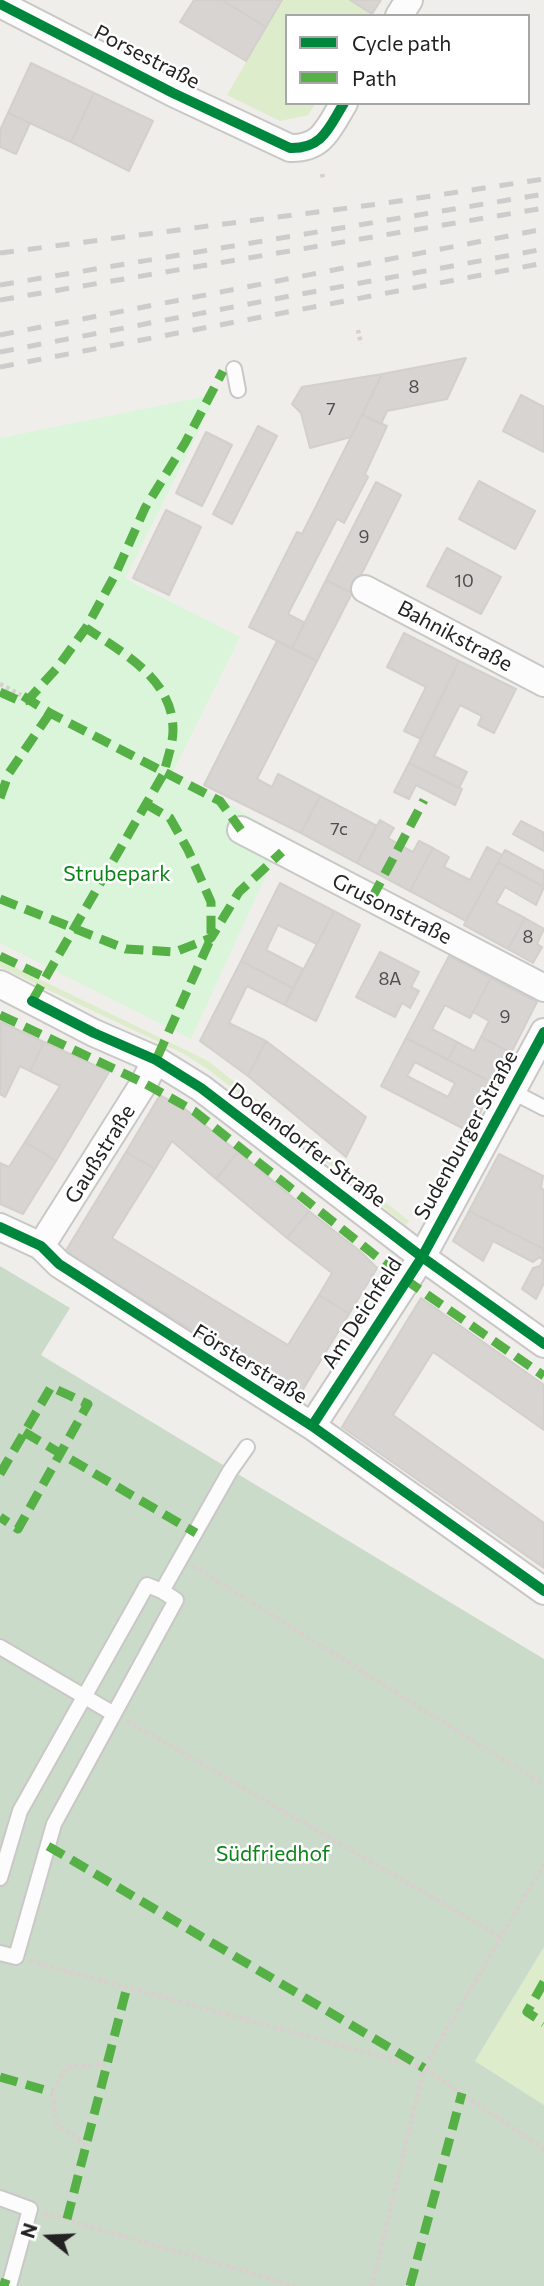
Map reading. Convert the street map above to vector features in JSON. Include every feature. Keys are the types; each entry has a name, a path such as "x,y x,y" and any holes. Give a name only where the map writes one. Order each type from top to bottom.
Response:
{"street":[{"name":"Porsestraße","path":"0,4 290,148 303,148 319,141 343,105"},
{"name":"Bahnikstraße","path":"365,589 544,683"},
{"name":"Grusonstraße","path":"241,830 544,988"},
{"name":"Dodendorfer Straße","path":"0,984 156,1060 201,1088 422,1257 544,1344"},
{"name":"Sudenburger Straße","path":"422,1257 544,1032"},
{"name":"Gaußstraße","path":"41,1246 156,1060"},
{"name":"Försterstraße","path":"0,1227 41,1246 59,1264 312,1426 544,1591"},
{"name":"Am Deichfeld","path":"312,1426 422,1257"}],"lane":[{"path":"234,369 238,390"},
{"path":"513,1092 544,1108"},
{"path":"162,1591 230,1471 247,1447"},
{"path":"0,1878 20,1811 147,1585 162,1591 176,1600 54,1824 16,1957 0,1953"},
{"path":"0,1647 114,1714"},
{"path":"0,2199 30,2209 9,2286"}],"path":[{"path":"358,330 361,344"},
{"path":"0,684 21,695"},
{"path":"180,1558 544,1785"},
{"path":"114,1714 501,1937"},
{"path":"372,2286 424,2068 544,1864"},
{"path":"16,1957 424,2068 544,2149"},
{"path":"86,2145 57,2124 52,2092 67,2067 107,2064"},
{"path":"30,2209 295,2286"}],"green space":[{"path":"282,0 350,0 372,14 285,14 285,105 315,105 308,115 280,121 227,95"},
{"name":"Strubepark","path":"217,394 125,579 240,637 173,772 284,836 191,1039 0,943 0,438"},
{"path":"0,960 208,1061 409,1221 406,1225 209,1070 184,1054 0,967"},
{"name":"Südfriedhof","path":"0,1266 70,1308 41,1355 544,1659 544,1947 475,2061 544,2105 544,2286 0,2286"},
{"path":"544,1947 544,2105 475,2061"}],"building":[{"path":"194,0 222,0 266,27 246,61 180,22"},
{"path":"222,0 282,0 266,27"},
{"path":"350,0 381,0 372,14"},
{"path":"31,63 94,93 71,142 8,113"},
{"path":"94,93 153,121 129,171 71,142"},
{"path":"8,113 30,123 16,154 0,147 0,130"},
{"path":"466,358 447,399 387,411 381,424 362,415 382,374"},
{"path":"382,374 351,437 310,448 301,413 292,404 302,387"},
{"path":"521,395 544,407 544,452 503,431"},
{"path":"362,415 387,426 365,474 368,477 344,523 337,519 288,614 305,623 292,648 249,627 297,532 302,534"},
{"path":"258,426 277,436 232,524 213,514"},
{"path":"206,432 232,445 202,506 176,493"},
{"path":"479,481 535,511 515,549 459,519"},
{"path":"376,482 401,495 352,593 326,580"},
{"path":"166,510 201,527 169,595 133,578"},
{"path":"447,548 501,577 481,614 427,586"},
{"path":"326,580 352,593 317,661 292,648"},
{"path":"404,633 459,661 421,739 404,731 426,687 387,667"},
{"path":"277,641 317,661 257,779 272,787 278,774 320,796 301,833 204,785"},
{"path":"459,661 516,689 494,733 478,725 482,716 460,705 434,756 467,772 459,788 409,763"},
{"path":"409,763 462,789 455,805 416,785 409,799 394,792"},
{"path":"320,796 377,826 357,863 301,833"},
{"path":"380,820 394,828 388,838 413,852 419,841 433,848 410,891 357,863"},
{"path":"521,821 544,833 544,851 513,834"},
{"path":"487,847 502,855 466,921 410,891 433,848 449,857 444,867 470,880"},
{"path":"505,850 544,871 544,887 498,862"},
{"path":"498,862 544,887 536,905 505,887 496,903 525,918 508,949 464,925"},
{"path":"280,883 334,911 317,944 278,925 266,950 303,969 293,988 241,961"},
{"path":"334,911 360,925 316,1021 285,1005"},
{"path":"525,918 544,929 537,944 542,947 533,963 508,949"},
{"path":"380,952 419,972 411,987 419,991 410,1008 402,1003 395,1017 356,997"},
{"path":"449,956 491,978 470,1018 445,1005 432,1029 457,1042 448,1060 406,1038"},
{"path":"241,961 293,988 285,1005 247,986 229,1023 266,1041 248,1076 200,1041"},
{"path":"491,978 537,1002 511,1053 481,1037 489,1021 473,1012"},
{"path":"1,1022 44,1042 30,1071 20,1066 5,1097 0,1094"},
{"path":"481,1037 511,1053 495,1084 448,1060 457,1042 474,1051"},
{"path":"406,1038 495,1084 470,1132 381,1086","holes":["415,1062 455,1083 448,1097 407,1076"]},
{"path":"266,1041 366,1117 346,1157 248,1076"},
{"path":"44,1042 109,1072 56,1161 25,1142 60,1086 30,1071"},
{"path":"160,1095 185,1109 238,1152 216,1179 172,1141 155,1169 126,1152"},
{"path":"25,1142 56,1161 23,1214 0,1204 0,1163 9,1167"},
{"path":"126,1152 155,1169 112,1238 288,1345 319,1295 349,1314 299,1396 65,1252"},
{"path":"238,1152 309,1211 287,1238 216,1179"},
{"path":"499,1154 543,1176 541,1188 544,1190 544,1249 469,1211"},
{"path":"309,1211 377,1268 349,1314 319,1295 332,1273 287,1238"},
{"path":"469,1211 544,1249 544,1283 536,1299 522,1289 533,1268 540,1266 543,1260 540,1257 533,1262 493,1241 483,1261 453,1241"},
{"path":"421,1298 544,1385 544,1430 433,1352 393,1415 544,1523 544,1568 342,1427"}],"railway":[{"path":"0,253 379,204 544,179"},
{"path":"0,285 544,194"},
{"path":"0,300 544,208"},
{"path":"0,335 544,229"},
{"path":"0,352 544,249"},
{"path":"0,367 544,263"}],"marked path":[{"path":"0,692 22,702 28,700 57,668 86,628 116,573 145,508 185,443 223,371"},
{"path":"32,1001 164,773 172,741 171,712 165,696 155,682 130,658 86,628"},
{"path":"23,696 50,713 220,801 241,830"},
{"path":"0,798 9,773 50,713"},
{"path":"372,898 424,800"},
{"path":"146,804 170,818 188,850 211,902 211,938 156,1060"},
{"path":"0,899 126,949 175,952 211,938 239,892 282,852"},
{"path":"0,956 46,978"},
{"path":"0,1015 144,1083 194,1111 406,1280 544,1376"},
{"path":"0,1474 51,1387 88,1404 18,1529 0,1517"},
{"path":"24,1432 196,1533"},
{"path":"48,1846 424,2068"},
{"path":"544,1982 527,2012 544,2023"},
{"path":"67,2219 127,1987"},
{"path":"0,2077 52,2092"},
{"path":"410,2286 462,2093"},
{"path":"0,2282 9,2285"}],"cycle path":[{"path":"0,4 173,93 290,148 318,141 343,105"},
{"path":"32,1001 94,1033 156,1060 201,1088 422,1257 544,1344"},
{"path":"312,1426 422,1257 544,1032"},
{"path":"0,1227 41,1246 59,1264 312,1426 544,1591"}]}
